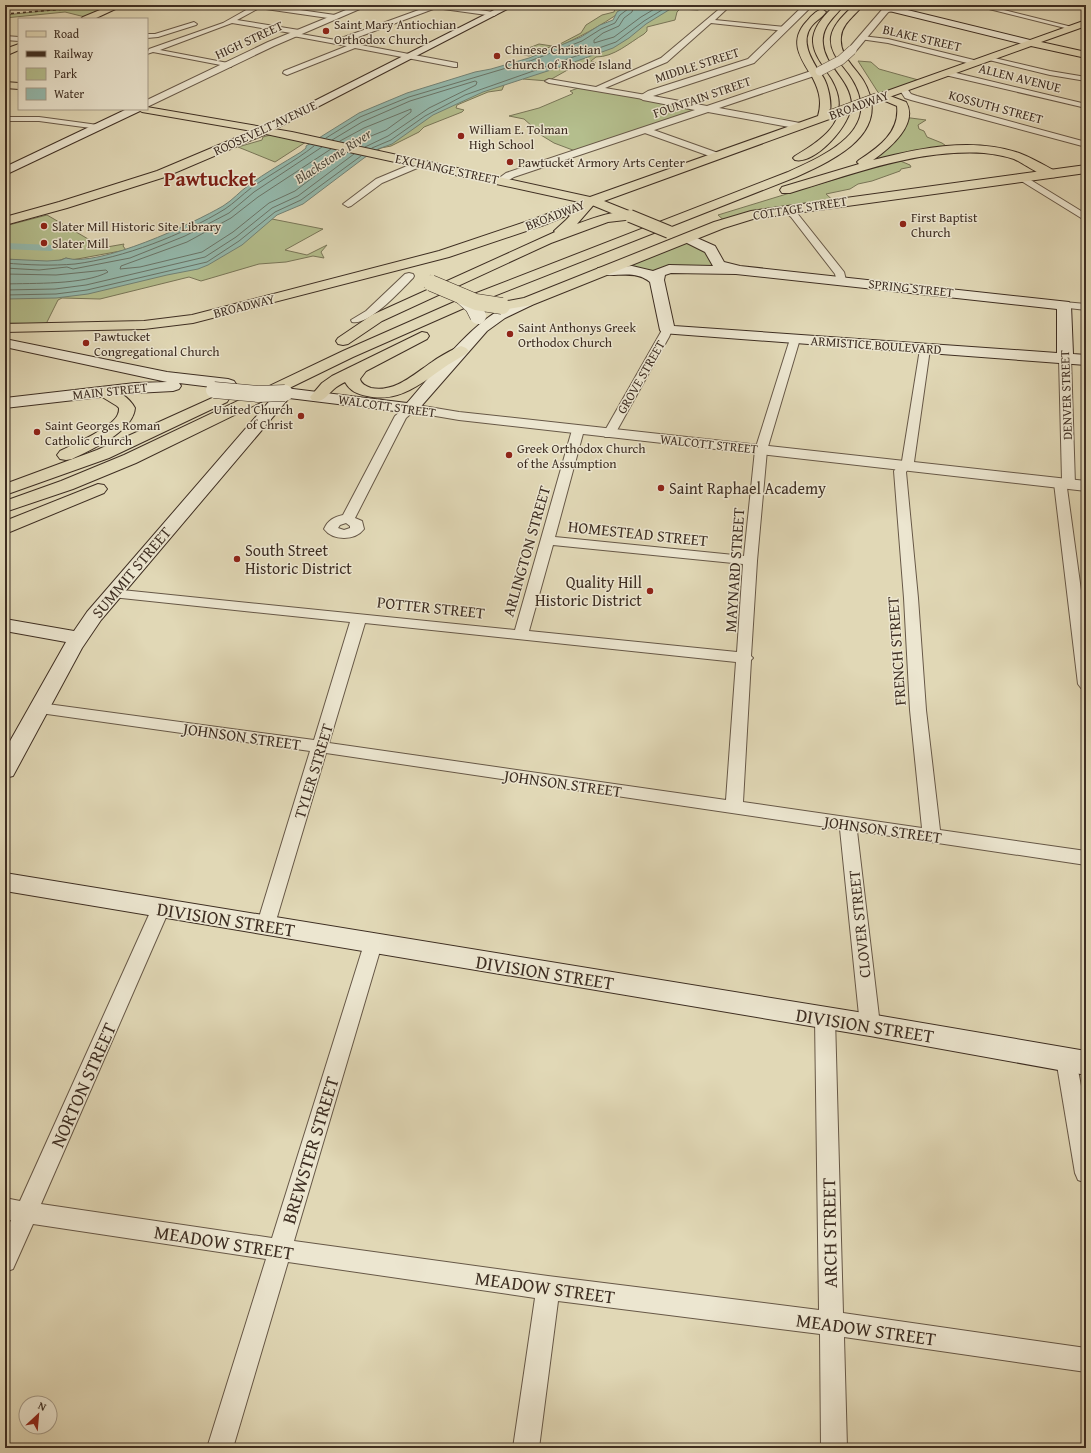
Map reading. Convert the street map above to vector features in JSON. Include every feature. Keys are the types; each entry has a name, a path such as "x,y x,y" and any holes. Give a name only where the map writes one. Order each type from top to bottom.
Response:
{"main road":[{"path":"88,18 120,5"},
{"name":"ROOSEVELT AVENUE","path":"5,220 63,205 161,174 265,130 512,5"},
{"path":"827,116 826,99 823,86 818,72 802,53 801,39 809,23 831,5"},
{"path":"614,232 788,163 823,143 837,129 844,115 846,106 844,93 822,55 818,40 822,26 840,5"},
{"path":"5,507 110,468 348,354 438,314 815,165 838,151 856,136 866,116 866,97 860,84 840,54 836,39 837,32 841,25 859,5"},
{"path":"876,5 1086,55"},
{"name":"BROADWAY","path":"8,329 170,323 193,319 444,254 497,237 1086,23"},
{"path":"5,53 18,47"},
{"path":"5,86 18,87"},
{"path":"834,176 871,157 887,144 897,132 904,117 902,104 880,97"},
{"path":"5,171 134,110"},
{"name":"EXCHANGE STREET","path":"148,110 311,139 419,164 560,193 585,205 630,216"},
{"path":"679,219 718,210 909,155 937,151 968,149 991,150 1011,154 1027,160 1051,174"},
{"name":"COTTAGE STREET","path":"369,274 409,276 428,281 463,297 483,304 502,306 527,302 737,218 787,209 1086,169"},
{"path":"546,240 567,226 585,205"},
{"path":"343,341 377,318 546,240 606,218 630,216 688,238 710,249 718,264 736,270"},
{"path":"660,249 669,241 671,236 669,232"},
{"path":"428,281 423,276 423,270 444,254"},
{"path":"318,397 332,382 451,322 581,266 590,254"},
{"path":"603,271 641,271 651,275 657,280 659,273 669,269 736,270"},
{"name":"SPRING STREET","path":"736,270 1064,305"},
{"name":"GROVE STREET","path":"657,280 667,330"},
{"path":"280,370 343,341 482,282"},
{"path":"463,297 473,306 478,316 478,324 474,335"},
{"path":"411,408 474,335 500,315 527,302"},
{"name":"DENVER STREET","path":"1064,305 1065,358"},
{"name":"ARMISTICE BOULEVARD","path":"667,330 1086,360"},
{"name":"WALCOTT STREET","path":"5,343 167,377 258,394 318,397 411,408"},
{"path":"360,368 352,379 356,386 372,393 391,392 409,386 433,368 461,351"},
{"path":"5,481 98,438 120,423 126,416 126,407 111,391 131,385 137,379 136,374 130,369"},
{"path":"5,490 61,470 123,445 264,378"},
{"name":"MAIN STREET","path":"5,403 168,386 221,387"},
{"name":"SUMMIT STREET","path":"5,770 78,638 112,593 284,396"},
{"path":"5,528 131,474 222,424 239,407"},
{"path":"5,625 78,638"},
{"name":"DIVISION STREET","path":"5,882 266,924 372,944 870,1025 1076,1061"}],"street":[{"path":"149,51 230,22 259,5 334,18"},
{"name":"HIGH STREET","path":"148,104 296,33 365,5"},
{"path":"427,5 494,14"},
{"path":"597,89 662,61 728,5"},
{"name":"MIDDLE STREET","path":"643,97 651,93 751,61 809,5"},
{"path":"889,9 911,5"},
{"path":"976,5 1073,28"},
{"path":"1079,5 1086,7"},
{"path":"336,43 436,6"},
{"name":"FOUNTAIN STREET","path":"500,180 510,175 818,72 841,60 889,9"},
{"path":"214,20 296,33 336,43 454,65"},
{"path":"148,36 158,35 203,21"},
{"path":"710,21 785,29"},
{"path":"5,38 18,39"},
{"name":"BLAKE STREET","path":"862,38 895,42 975,63"},
{"path":"287,74 354,46"},
{"path":"149,51 228,65"},
{"path":"989,58 1050,73 1086,79"},
{"name":"ALLEN AVENUE","path":"948,73 1086,106"},
{"path":"549,81 800,126"},
{"name":"KOSSUTH STREET","path":"903,89 908,96 914,98 1086,145"},
{"path":"28,119 32,110"},
{"path":"5,119 28,119 98,127"},
{"path":"645,130 718,156"},
{"path":"348,204 379,181 419,164"},
{"path":"1021,177 1086,218"},
{"path":"787,209 794,215 840,274 841,280"},
{"path":"356,320 370,313 409,276"},
{"name":"SPRING STREET","path":"1064,305 1086,307"},
{"name":"GROVE STREET","path":"609,434 667,330"},
{"name":"MAYNARD STREET","path":"734,808 745,658 750,562 762,450 795,339"},
{"path":"905,466 908,462 926,348"},
{"name":"DENVER STREET","path":"1065,358 1064,484 1086,684"},
{"path":"348,520 401,416 411,408"},
{"name":"WALCOTT STREET","path":"411,408 454,416 609,434 1086,486"},
{"name":"ARLINGTON STREET","path":"521,634 578,430"},
{"name":"FRENCH STREET","path":"905,466 900,470 911,598 918,710 932,836"},
{"name":"HOMESTEAD STREET","path":"547,540 750,562"},
{"name":"POTTER STREET","path":"112,593 745,658"},
{"name":"TYLER STREET","path":"266,924 359,618"},
{"name":"JOHNSON STREET","path":"40,708 1086,858"},
{"name":"CLOVER STREET","path":"848,824 870,1025"},
{"name":"NORTON STREET","path":"5,1261 28,1212 161,908"},
{"name":"BREWSTER STREET","path":"220,1448 372,944"},
{"name":"ARCH STREET","path":"825,1018 834,1448"},
{"path":"1076,1061 1086,1173"},
{"name":"MEADOW STREET","path":"5,1209 548,1288 831,1323 1086,1360"},
{"path":"526,1448 548,1288"}],"green space":[{"path":"5,5 59,5 5,10"},
{"path":"102,5 117,6 89,18 65,12 5,18 5,15"},
{"path":"630,5 589,32 562,45 560,44 581,33 586,25 602,15 614,12 615,9 613,8 615,6"},
{"path":"668,5 695,5 694,7 701,8 698,10 680,9 677,12 675,20 647,27 647,31 644,34 621,49 609,55 596,57 591,61 596,63 571,68 548,81 523,79"},
{"path":"539,44 552,46 529,56 516,53"},
{"path":"858,61 871,62 879,69 922,81 881,97"},
{"path":"504,85 502,90 488,92 457,105 456,108 464,110 462,112 424,127 419,132 391,146 381,148 371,154 452,101"},
{"path":"581,87 705,110 578,152 554,143 529,129 533,127 524,119 509,116 539,108 572,94 573,93 570,91"},
{"path":"903,117 926,120 918,125 919,129 924,131 927,137 942,143 952,150 898,160 910,165 911,167 901,169 900,171 872,181 858,184 850,189 826,194 837,204 727,223 718,215 852,174 866,165"},
{"path":"270,135 306,142 275,162 238,147 262,140 263,137"},
{"path":"47,215 95,243 99,242 107,247 124,244 123,246 126,250 72,260 66,258 52,262 5,259 5,226"},
{"path":"272,219 323,229 285,250 307,255 327,245 321,252 324,258 313,256 286,262 259,264 201,281 189,277 100,299 62,298 58,300 46,324 5,323 5,299"},
{"path":"684,240 703,245 725,269 661,272 614,269"}],"water":[{"name":"Blackstone River","path":"628,5 677,5 646,24 629,38 613,48 483,92 433,115 392,144 378,149 364,158 303,204 277,215 242,245 208,265 198,269 88,294 56,298 5,299 5,259 47,261 66,258 81,259 100,256 146,242 169,233 223,206 246,187 301,152 306,148 306,146 359,113 407,93 475,72 529,58 581,37 600,25 613,20 617,12"}],"waterway":[{"path":"5,246 51,248"}],"railway":[{"path":"5,14 110,5"}],"place":[{"name":"Saint Mary Antiochian Orthodox Church","path":"326,31"},
{"name":"Chinese Christian Church of Rhode Island","path":"497,56"},
{"name":"William E. Tolman High School","path":"461,136"},
{"name":"Pawtucket Armory Arts Center","path":"510,162"},
{"name":"First Baptist Church","path":"903,224"},
{"name":"Slater Mill Historic Site Library","path":"44,226"},
{"name":"Slater Mill","path":"44,243"},
{"name":"Saint Anthonys Greek Orthodox Church","path":"510,334"},
{"name":"Pawtucket Congregational Church","path":"86,343"},
{"name":"United Church of Christ","path":"301,416"},
{"name":"Saint Georges Roman Catholic Church","path":"37,432"},
{"name":"Greek Orthodox Church of the Assumption","path":"509,455"},
{"name":"Saint Raphael Academy","path":"661,488"},
{"name":"South Street Historic District","path":"237,559"},
{"name":"Quality Hill Historic District","path":"650,591"}],"district":[{"name":"Pawtucket","path":"210,178"}]}
